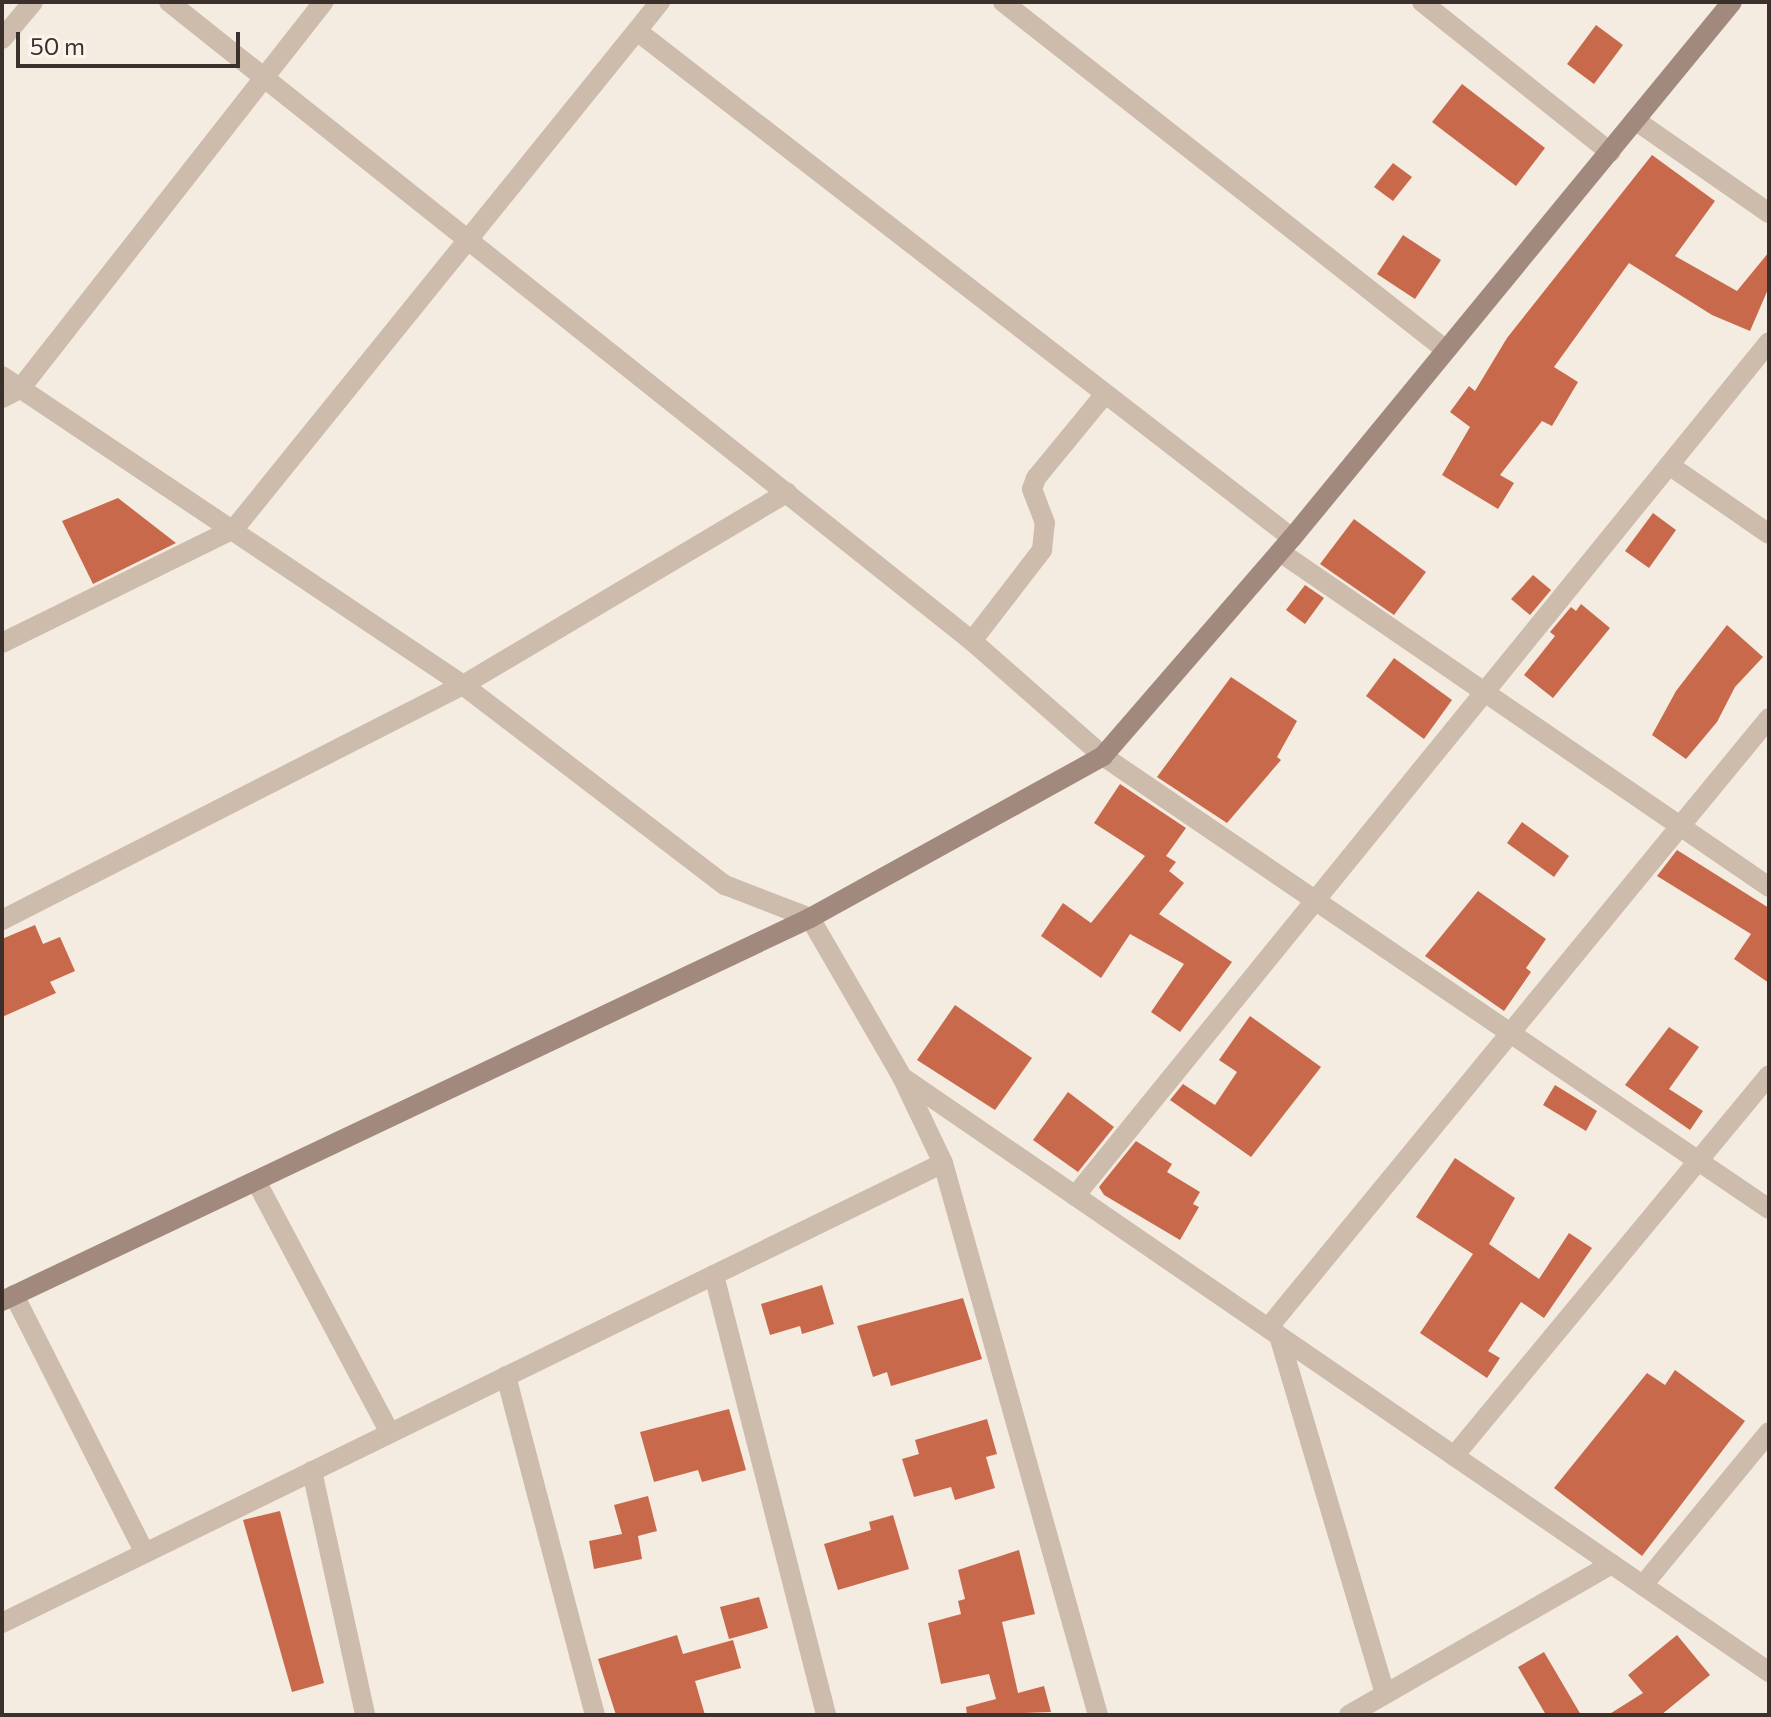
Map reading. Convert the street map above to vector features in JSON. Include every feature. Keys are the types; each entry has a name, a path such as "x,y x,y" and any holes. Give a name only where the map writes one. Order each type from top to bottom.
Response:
{"main road":[{"path":"8,1298 810,918 1103,756 1286,545 1732,2"}],"street":[{"path":"2,39 33,2"},
{"path":"169,2 972,641 1103,756 1769,1209"},
{"path":"11,394 323,2"},
{"path":"2,643 234,529 660,2"},
{"path":"1003,2 1446,350"},
{"path":"1422,2 1610,152"},
{"path":"637,31 1105,394 1286,545 1484,692 1769,887"},
{"path":"1635,120 1769,213"},
{"path":"1075,1196 1769,342"},
{"path":"2,376 11,394 234,529 463,685 725,885 810,918 902,1077 943,1163 1098,1715"},
{"path":"972,641 1042,550 1045,523 1032,489 1036,478 1105,394"},
{"path":"1669,465 1769,534"},
{"path":"2,920 463,685 787,493"},
{"path":"1273,1332 1511,1032 1769,718"},
{"path":"1454,1456 1769,1075"},
{"path":"902,1077 1769,1672"},
{"path":"2,1623 943,1163"},
{"path":"256,1181 390,1433"},
{"path":"714,1275 826,1715"},
{"path":"8,1298 145,1553"},
{"path":"1273,1332 1385,1694"},
{"path":"506,1376 595,1715"},
{"path":"1643,1585 1769,1432"},
{"path":"312,1471 365,1715"},
{"path":"1349,1715 1612,1564"}],"building":[{"path":"1596,25 1623,45 1594,84 1567,64"},
{"path":"1462,84 1545,148 1516,186 1432,122"},
{"path":"1652,155 1715,201 1675,256 1737,291 1769,252 1769,287 1750,331 1712,315 1629,263 1554,367 1578,382 1552,426 1542,421 1500,475 1514,483 1498,509 1442,475 1470,427 1450,412 1469,386 1475,391 1507,338"},
{"path":"1393,163 1412,177 1393,201 1374,187"},
{"path":"1403,235 1441,260 1415,299 1377,274"},
{"path":"118,498 176,543 93,584 62,521"},
{"path":"1653,513 1676,530 1649,568 1625,551"},
{"path":"1354,519 1426,572 1394,615 1320,564"},
{"path":"1533,575 1551,590 1530,615 1511,599"},
{"path":"1305,585 1324,598 1305,624 1286,610"},
{"path":"1581,604 1610,628 1553,698 1524,675 1555,636 1550,632 1571,607 1576,611"},
{"path":"1727,625 1763,657 1735,687 1717,722 1686,759 1652,735 1676,691"},
{"path":"1394,658 1452,700 1424,739 1366,696"},
{"path":"1231,677 1297,721 1277,757 1281,760 1227,823 1157,777"},
{"path":"1120,784 1186,828 1166,856 1176,862 1169,871 1184,883 1159,914 1232,962 1180,1032 1151,1012 1184,964 1130,934 1101,978 1041,936 1063,903 1091,923 1145,856 1094,823"},
{"path":"1522,822 1569,856 1554,877 1507,843"},
{"path":"1677,850 1769,908 1769,983 1734,959 1751,934 1657,876"},
{"path":"1478,891 1546,939 1526,968 1531,972 1504,1011 1425,956"},
{"path":"35,925 43,944 60,937 75,971 50,982 56,993 2,1017 2,939"},
{"path":"955,1005 1032,1058 995,1110 917,1060"},
{"path":"1250,1016 1321,1067 1251,1157 1170,1100 1183,1084 1215,1105 1237,1072 1219,1060"},
{"path":"1669,1027 1699,1047 1669,1089 1703,1111 1690,1130 1625,1085"},
{"path":"1555,1085 1597,1111 1586,1131 1543,1105"},
{"path":"1068,1092 1114,1127 1078,1172 1033,1140"},
{"path":"1136,1141 1172,1164 1167,1172 1200,1192 1193,1204 1199,1207 1180,1240 1104,1195 1099,1187"},
{"path":"1455,1158 1515,1198 1489,1244 1539,1279 1569,1233 1592,1248 1544,1318 1521,1302 1488,1351 1500,1358 1487,1378 1420,1333 1473,1254 1416,1217"},
{"path":"822,1285 834,1324 802,1334 800,1326 770,1335 761,1304"},
{"path":"963,1298 982,1359 891,1386 887,1372 873,1377 857,1326"},
{"path":"1675,1370 1745,1421 1642,1556 1554,1488 1647,1373 1665,1385"},
{"path":"729,1409 746,1470 702,1482 698,1470 654,1482 640,1432"},
{"path":"987,1419 997,1454 986,1457 995,1488 955,1500 951,1487 914,1497 902,1459 919,1454 915,1440"},
{"path":"648,1496 657,1531 638,1536 642,1559 594,1569 589,1541 622,1534 614,1505"},
{"path":"280,1511 324,1683 292,1692 243,1520"},
{"path":"893,1515 909,1569 838,1590 824,1544 871,1530 869,1522"},
{"path":"1019,1550 1035,1614 1002,1622 1018,1693 1044,1686 1051,1712 967,1715 966,1707 996,1699 989,1674 941,1684 928,1623 961,1614 958,1601 965,1599 958,1570"},
{"path":"759,1597 768,1628 729,1639 720,1607"},
{"path":"677,1635 683,1654 733,1640 741,1668 695,1681 705,1715 616,1715 598,1659"},
{"path":"1677,1635 1710,1675 1661,1715 1608,1715 1643,1693 1628,1675"},
{"path":"1544,1652 1581,1715 1546,1715 1518,1667"}]}
